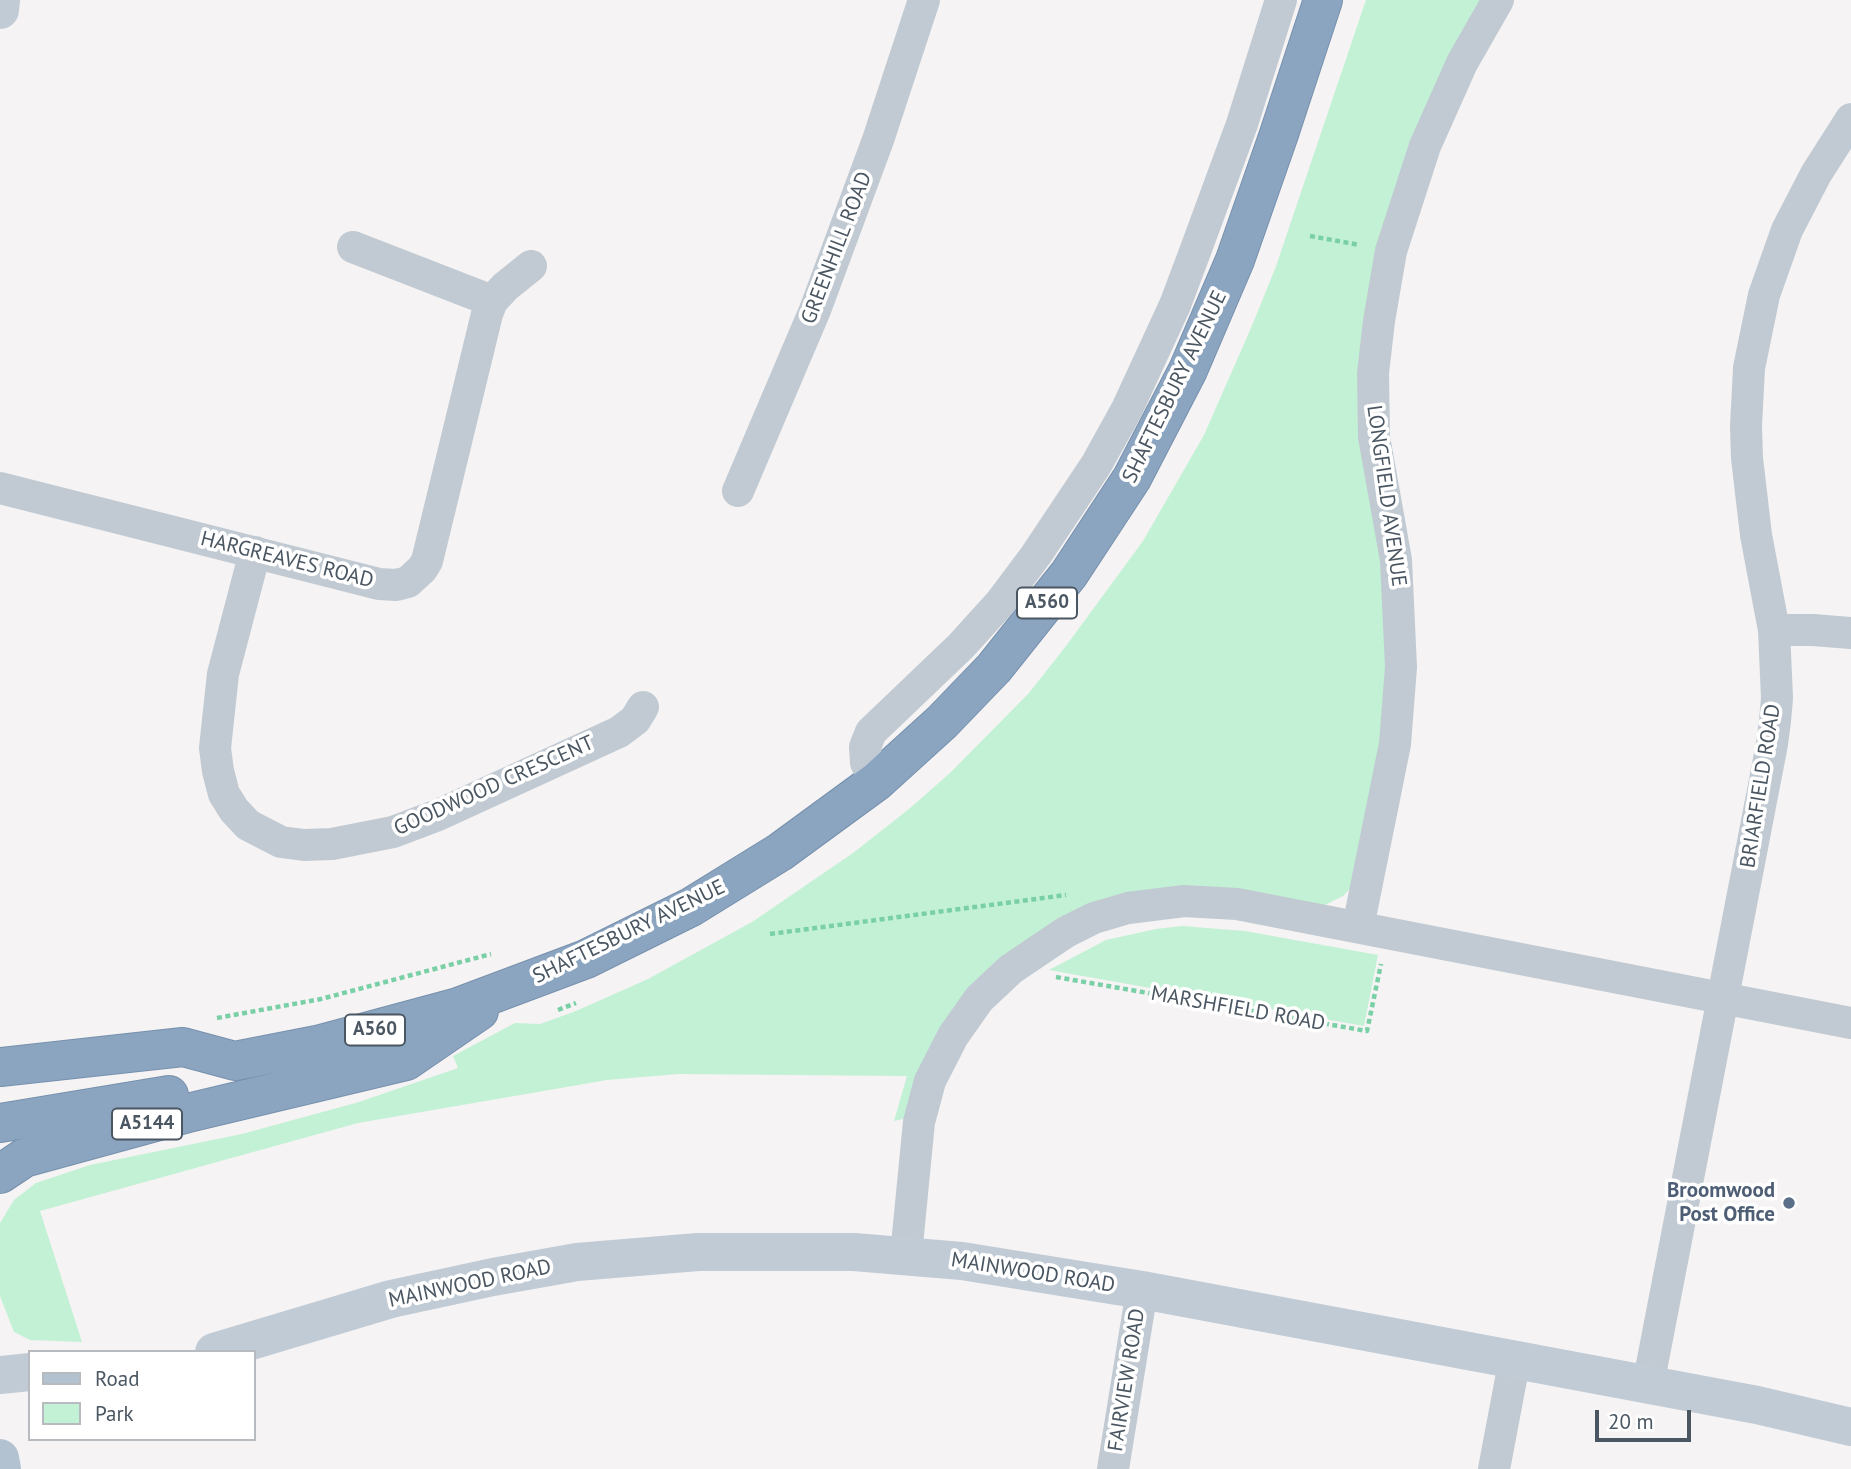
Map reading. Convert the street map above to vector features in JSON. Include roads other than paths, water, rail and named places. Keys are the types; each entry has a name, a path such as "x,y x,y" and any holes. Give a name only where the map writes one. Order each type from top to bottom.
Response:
{"highway":[{"name":"SHAFTESBURY AVENUE","path":"0,1067 183,1047 234,1060 330,1042 457,1007 586,959 691,906 780,852 877,781 942,722 994,668 1069,574 1132,478 1188,370 1235,260 1323,0"},
{"name":"A5144","path":"0,1174 24,1158 192,1112 406,1061 512,988"},
{"name":"SHAFTESBURY AVENUE","path":"0,1123 192,1091 234,1060"}],"main road":[{"path":"0,1458 2,1469"}],"street":[{"path":"0,10 1,0"},
{"name":"GREENHILL ROAD","path":"738,491 820,297 878,140 923,0"},
{"name":"SHAFTESBURY AVENUE","path":"877,781 866,763 865,747 871,732 961,646 1000,603 1036,555 1096,465 1127,409 1175,305 1242,124 1281,0"},
{"name":"LONGFIELD AVENUE","path":"1373,930 1399,706 1401,633 1396,560 1374,437 1374,355 1391,251 1409,191 1436,119 1479,31 1498,0"},
{"name":"BRIARFIELD ROAD","path":"1648,1385 1772,744 1777,698 1774,630 1750,494 1746,426 1749,368 1764,295 1787,230 1816,174 1851,119"},
{"path":"353,247 492,300 531,266"},
{"name":"HARGREAVES ROAD","path":"0,488 379,584 396,585 408,582 427,561 492,300"},
{"name":"GOODWOOD CRESCENT","path":"255,552 223,674 215,748 224,794 234,810 248,825 281,842 332,844 393,832 438,815 619,732 635,720 643,707"},
{"path":"1774,630 1813,629 1851,633"},
{"path":"906,1255 915,1140 930,1081 966,1016 979,999 1011,969 1066,932 1094,918 1128,908 1157,903 1212,901 1851,1023"},
{"name":"MAINWOOD ROAD","path":"221,1350 391,1299 577,1262 698,1252 809,1251 906,1255 1142,1290 1515,1358 1757,1405 1851,1427"},
{"name":"FAIRVIEW ROAD","path":"1113,1469 1142,1290"},
{"path":"1494,1469 1515,1358"},
{"path":"0,1375 28,1371"}],"place":[{"name":"Broomwood Post Office","path":"1789,1203"}]}
